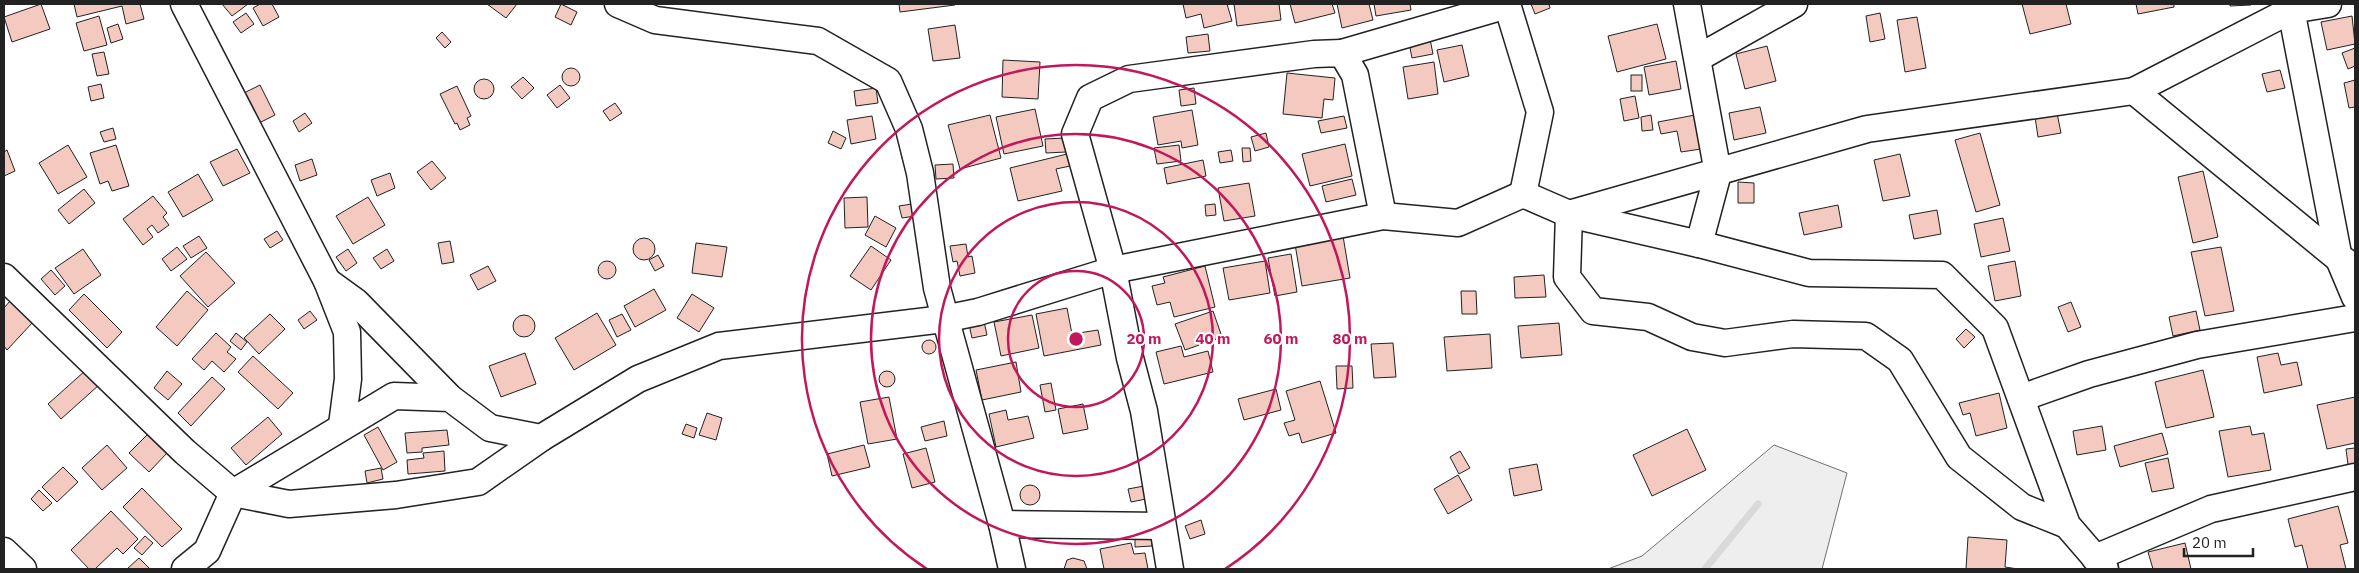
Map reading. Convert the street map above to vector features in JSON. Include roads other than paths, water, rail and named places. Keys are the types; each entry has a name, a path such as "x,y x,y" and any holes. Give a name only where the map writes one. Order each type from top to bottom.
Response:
{"street":[{"path":"184,4 327,281 347,332 348,379 342,425"},
{"path":"618,4 655,20 818,41 888,81 908,129 920,173 937,288 944,319 1002,524 1012,569"},
{"path":"1170,569 1144,411 1130,358 1113,270 1075,134 1090,98 1129,79 1314,54 1342,53 1507,4 1540,112 1523,194"},
{"path":"1687,4 1718,173 1699,244"},
{"path":"1698,58 1794,4"},
{"path":"1569,214 1867,129 2134,91 2291,7 2328,4"},
{"path":"2291,7 2355,296"},
{"path":"1342,53 1355,75 1383,216"},
{"path":"2134,91 2347,262"},
{"path":"4,277 185,452 232,493 289,504 396,494 478,482 541,438 638,379 718,346 944,319 978,312 1113,270 1383,216 1458,223 1523,194 1569,214 1699,244 1809,273 1942,275 1995,328 2067,525 2100,564 2211,508 2355,477"},
{"path":"1569,214 1567,277 1593,311 1648,317 1692,337 1725,343 1793,334 1866,336 1900,360 1959,457 2022,507 2067,525"},
{"path":"327,281 356,302 450,398 490,428 541,438"},
{"path":"2020,398 2089,374 2197,345 2355,318"},
{"path":"186,569 208,551 232,493 342,425 394,396 450,398"},
{"path":"1002,524 1162,526"},
{"path":"4,551 23,569"}],"waterway":[{"path":"1705,569 1758,504"}]}
